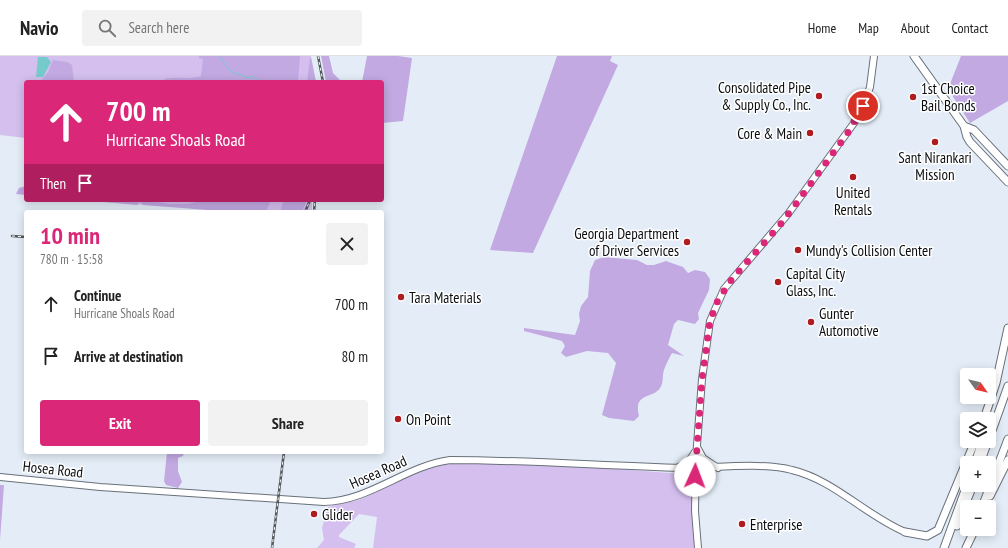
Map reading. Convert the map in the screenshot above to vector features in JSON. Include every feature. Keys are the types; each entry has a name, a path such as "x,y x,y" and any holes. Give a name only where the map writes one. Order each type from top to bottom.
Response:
{"highway":[{"path":"914,56 964,126 970,142 1008,182"},
{"path":"964,126 974,130 1008,166"},
{"path":"996,383 1008,328"},
{"path":"996,420 1008,386"},
{"path":"985,500 1008,439"},
{"path":"905,532 927,536 938,530 972,448"},
{"path":"988,500 1008,460"},
{"path":"944,548 964,492"},
{"path":"949,548 969,492"},
{"path":"966,548 971,536"}],"street":[{"path":"698,548 695,485 696,448 702,379 710,321 718,300 732,279 788,214 842,142 866,99 870,87 874,56"},
{"path":"695,485 687,475 676,468 689,461 696,448"},
{"path":"696,448 703,458 718,468"},
{"name":"Hosea Road","path":"0,477 108,488 324,502 346,500 360,496 427,464 450,460 676,468 773,467 806,474 819,480 878,519 905,532"},
{"path":"695,485 700,474 709,468"}],"shaded area":[{"path":"0,56 311,56 316,80 24,80 24,138 0,135"},
{"path":"199,56 300,56 298,80 164,79 192,78 201,76 203,59 199,58"},
{"path":"321,56 329,56 333,73 340,80 326,80"},
{"path":"367,56 398,56 412,58 403,121 384,123 384,80 362,80"},
{"path":"557,56 612,56 610,61 618,65 533,253 490,250"},
{"path":"961,56 1008,56 1008,101 970,123 948,89"},
{"path":"310,58 311,58 316,80 307,80"},
{"path":"53,60 67,62 72,65 74,80 42,80 48,72"},
{"path":"24,187 24,195 16,194 19,188"},
{"path":"104,202 312,202 312,210 225,210"},
{"path":"104,202 139,202 137,205"},
{"path":"158,202 169,204 188,204 196,202 270,202 267,210 207,210 143,205 141,203"},
{"path":"283,202 306,202 303,210 281,210"},
{"path":"604,257 637,260 647,265 654,265 666,261 683,267 688,273 695,270 705,272 710,279 709,290 698,313 699,319 695,324 678,320 674,324 668,345 684,356 672,353 664,370 660,388 653,394 641,399 638,408 639,416 634,421 609,418 602,415 616,363 608,353 587,351 566,357 561,353 565,346 562,341 524,331 524,328 575,335 580,321 579,314 581,306 588,297 590,271 595,260"},
{"path":"167,454 184,454 183,456 178,458 178,471 182,482 178,488 166,485 164,481"},
{"path":"445,464 581,466 682,474 689,482 691,487 695,548 373,548 377,517 359,514 339,535 339,537 356,544 354,548 317,548 324,540 322,528 328,507 361,499 420,471"},
{"path":"0,485 4,485 0,540"}],"water":[{"path":"38,57 47,57 51,62 43,77 36,77"}],"waterway":[{"path":"219,56 230,71 248,78 253,76 257,80"}],"railway":[{"path":"318,56 323,80"},
{"path":"306,210 309,202"},
{"path":"314,210 315,202"},
{"path":"12,236 24,237"},
{"path":"272,548 284,454"}],"place":[{"name":"Consolidated Pipe & Supply Co., Inc.","path":"819,96"},
{"name":"1st Choice Bail Bonds","path":"913,97"},
{"name":"Core & Main","path":"810,133"},
{"name":"Sant Nirankari Mission","path":"935,142"},
{"name":"United Rentals","path":"853,177"},
{"name":"Georgia Department of Driver Services","path":"687,242"},
{"name":"Mundy's Collision Center","path":"798,250"},
{"name":"Capital City Glass, Inc.","path":"778,282"},
{"name":"Tara Materials","path":"401,297"},
{"name":"Gunter Automotive","path":"811,322"},
{"name":"On Point","path":"398,419"},
{"name":"Glider","path":"314,514"},
{"name":"Enterprise","path":"742,524"}],"route":[{"path":"695,476 702,379 710,321 718,300 732,279 780,225 801,197 847,134 863,106"}]}
